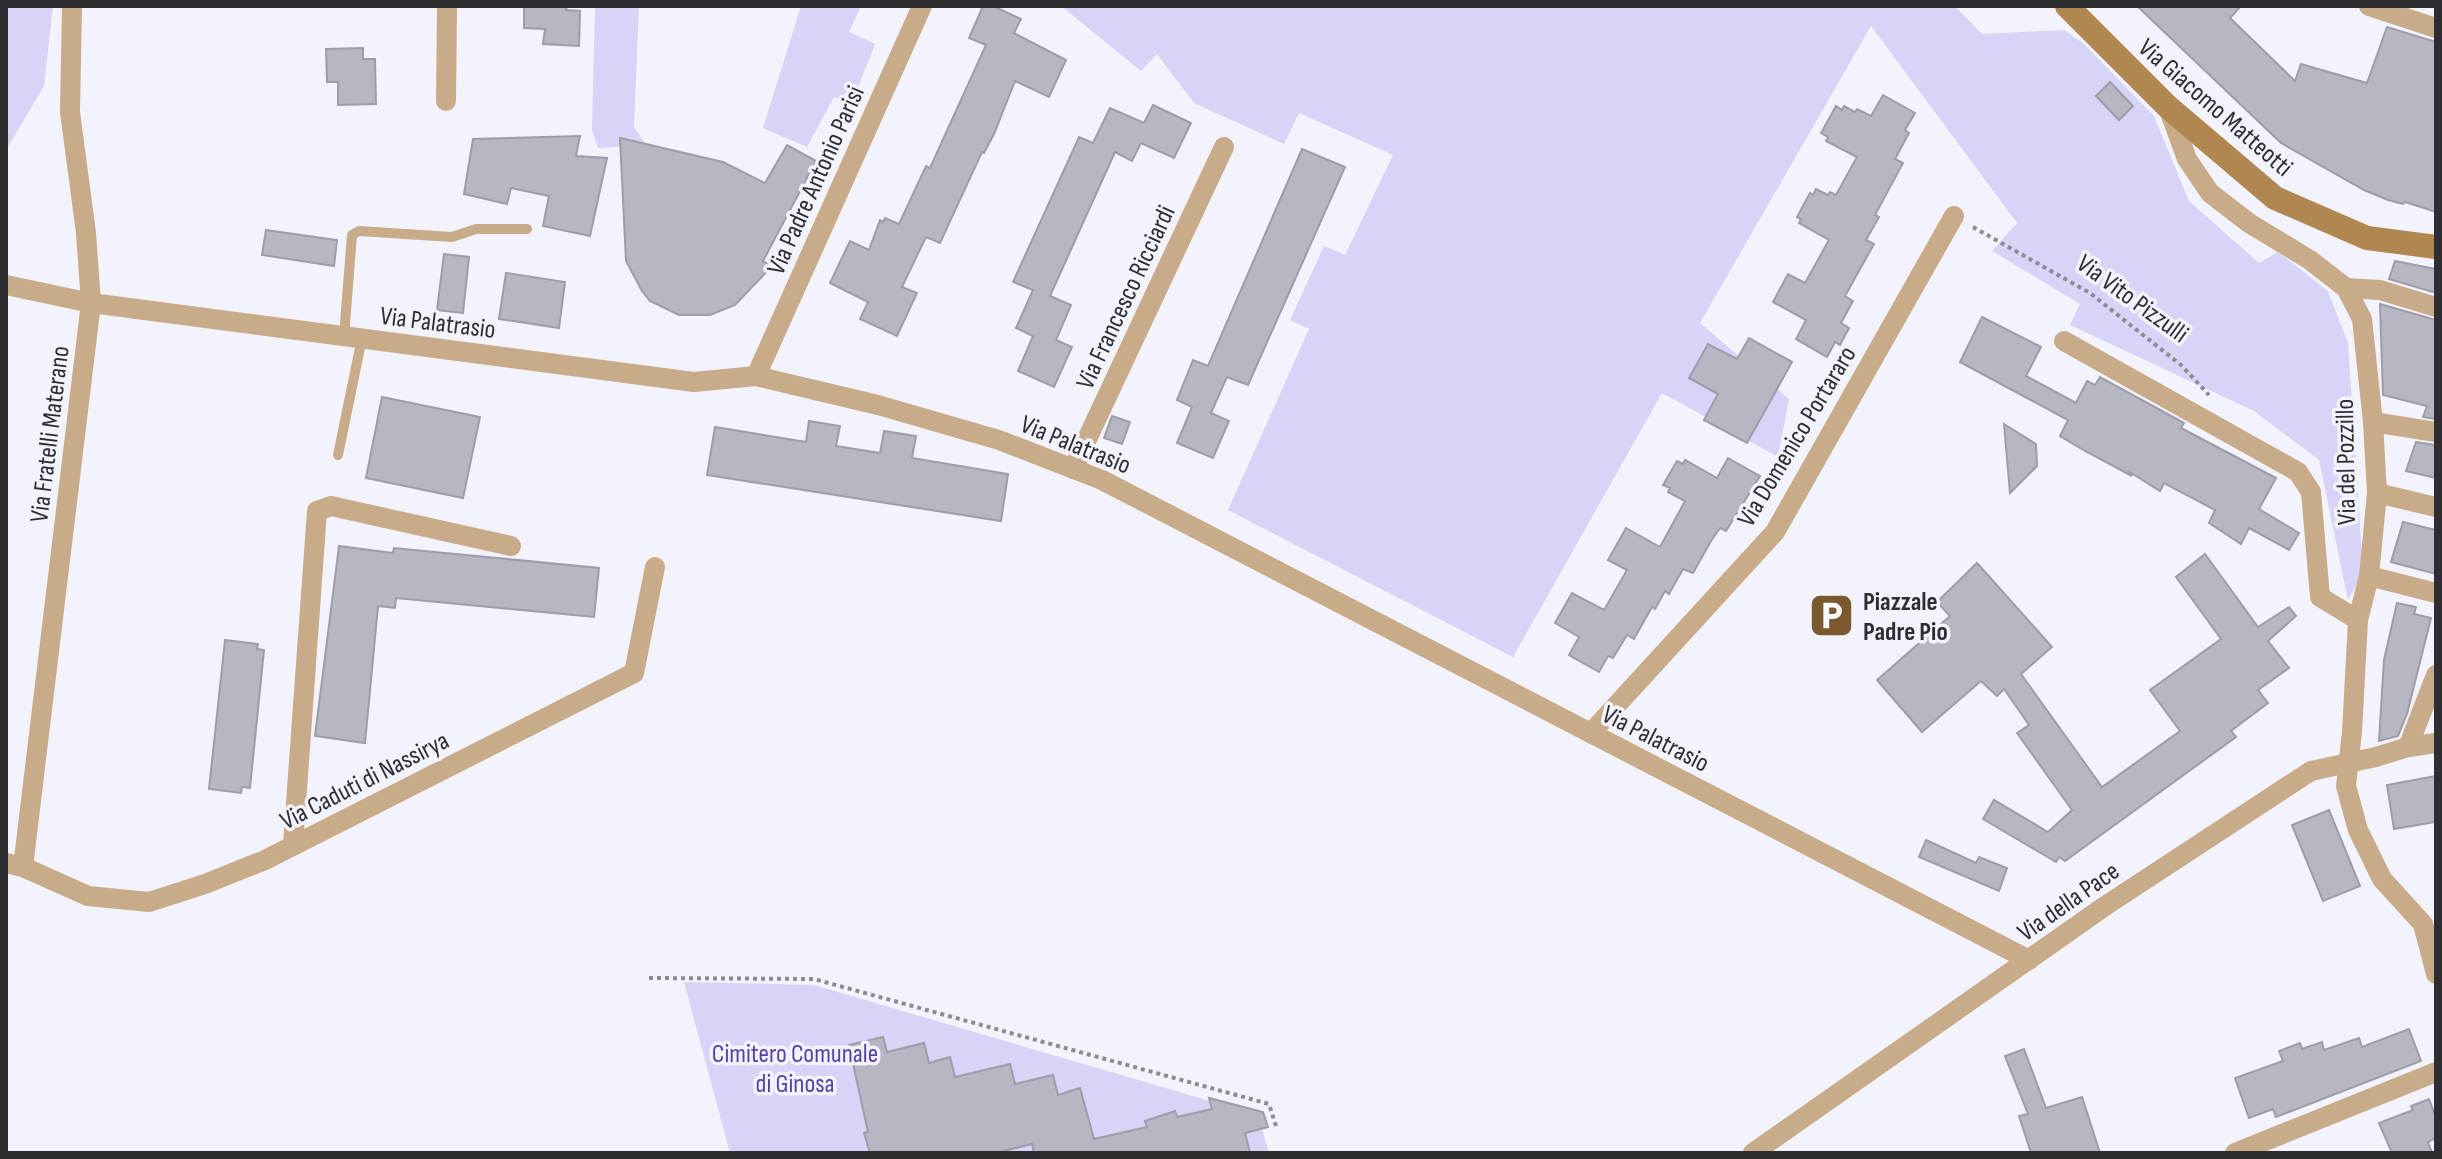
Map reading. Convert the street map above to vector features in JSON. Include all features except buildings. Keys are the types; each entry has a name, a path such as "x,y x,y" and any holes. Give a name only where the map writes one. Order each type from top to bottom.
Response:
{"street":[{"name":"Via Fratelli Materano","path":"15,865 91,303 86,233 70,112 72,6"},
{"path":"446,101 447,6"},
{"name":"Via Padre Antonio Parisi","path":"756,376 922,6"},
{"name":"Via Giacomo Matteotti","path":"2067,6 2168,107 2275,198 2367,238 2436,247"},
{"path":"2369,6 2428,19"},
{"name":"Via del Pozzillo","path":"2168,107 2187,159 2210,193 2346,288 2362,319 2377,493 2369,576 2358,620 2346,786 2358,830 2382,879 2429,920"},
{"name":"Via Francesco Ricciardi","path":"1073,469 1224,147"},
{"name":"Via Domenico Portararo","path":"1591,733 1775,532 1954,216"},
{"name":"Via Palatrasio","path":"6,285 91,303 694,382 756,376 878,405 999,440 1102,480 2029,960"},
{"path":"2346,288 2380,290 2436,307"},
{"path":"2064,341 2298,472 2311,492 2320,597 2358,620"},
{"path":"2373,422 2436,432"},
{"path":"2377,493 2436,507"},
{"path":"293,845 317,511 331,506 511,546"},
{"name":"Via Caduti di Nassirya","path":"15,865 88,896 149,902 205,884 293,845 634,673 655,567"},
{"path":"2369,576 2436,593"},
{"path":"2408,747 2436,675"},
{"name":"Via della Pace","path":"1753,1153 2105,906 2311,771 2436,743"},
{"path":"2429,920 2436,974"},
{"path":"2235,1153 2436,1072"}],"lane":[{"path":"338,455 353,337 352,235 359,231 452,237 476,229 527,229"}],"path":[{"name":"Via Vito Pizzulli","path":"1954,216 2090,293 2181,365 2211,397"},
{"path":"649,978 814,979 1269,1104 1276,1126"}],"green space":[{"path":"6,6 53,6 44,86 6,150"},
{"path":"595,6 639,6 634,127 646,145 598,148 592,130"},
{"path":"801,6 861,6 849,32 875,44 852,103 834,97 807,147 763,128"},
{"path":"1061,6 1955,6 1982,34 2064,30 2083,43 2154,116 2189,201 2259,263 2278,252 2328,291 2348,343 2363,573 2348,600 2319,460 2254,411 2070,325 2080,304 1992,251 2017,223 1871,26 1700,323 1789,399 1778,457 1662,393 1513,657 1228,510 1309,329 1290,320 1324,246 1345,255 1393,155 1299,113 1284,144 1194,103 1157,54 1141,71"},
{"name":"Cimitero Comunale di Ginosa","path":"684,982 814,985 1258,1115 1269,1153 730,1153"}],"place":[{"name":"Piazzale Padre Pio","path":"1832,616"}]}
